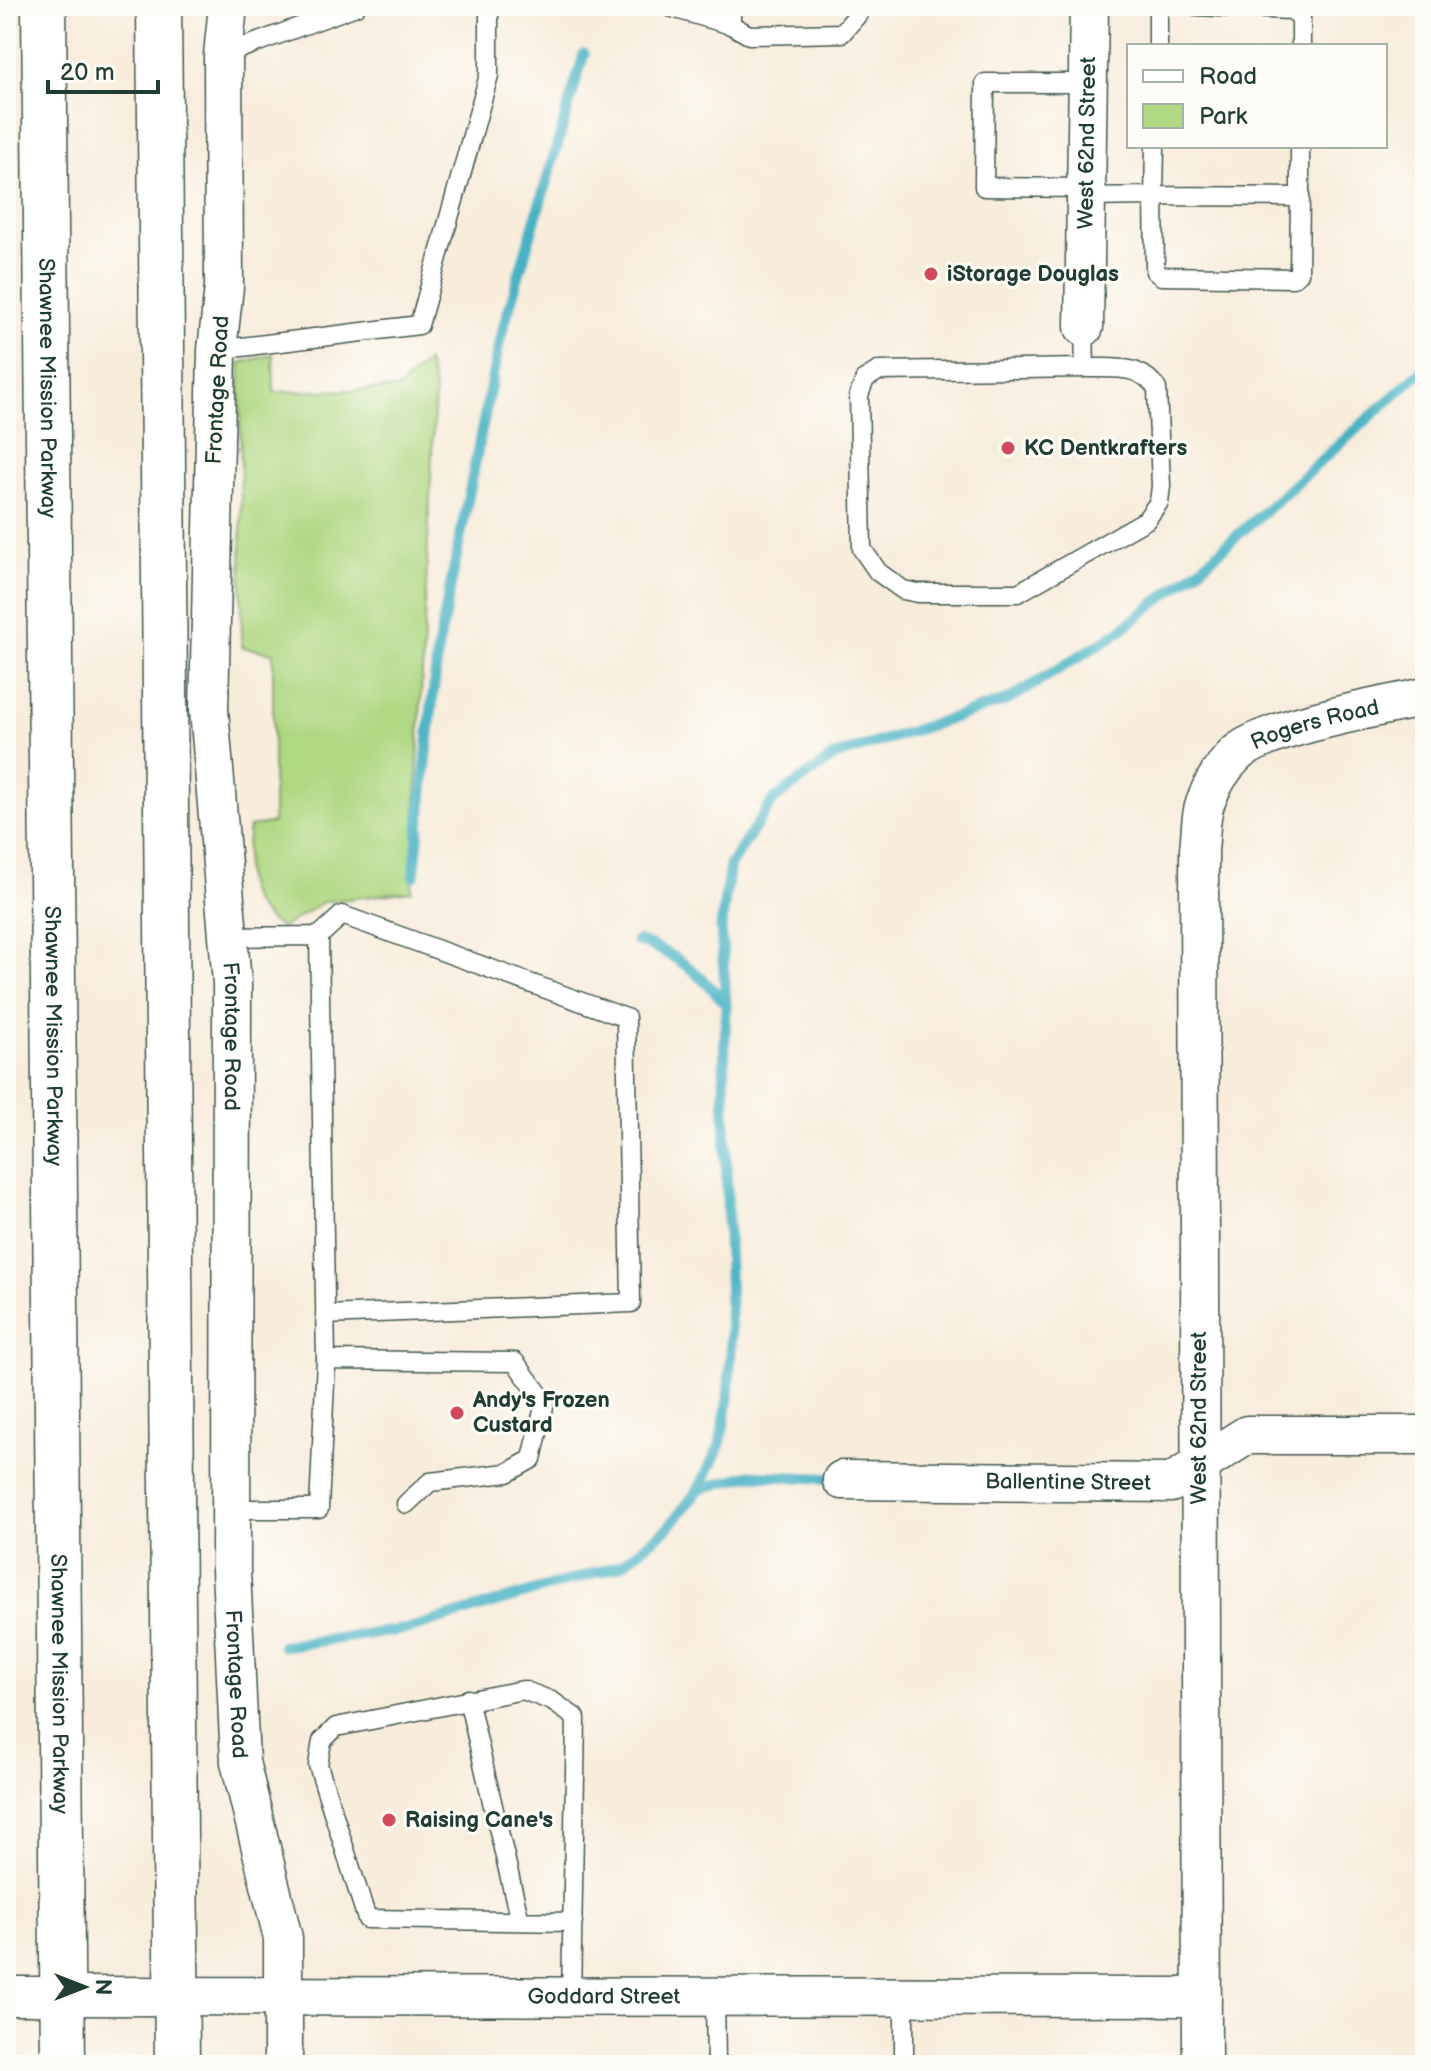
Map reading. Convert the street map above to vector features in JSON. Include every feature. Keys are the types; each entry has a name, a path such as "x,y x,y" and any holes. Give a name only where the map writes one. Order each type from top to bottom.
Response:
{"highway":[{"name":"Shawnee Mission Parkway","path":"44,6 63,2065"},
{"path":"159,6 177,2065"}],"street":[{"name":"Frontage Road","path":"228,6 223,55 224,287 217,350 209,710 233,1019 230,1509 240,1762 283,1938 283,2065"},
{"name":"West 62nd Street","path":"1084,327 1089,6"},
{"name":"Rogers Road","path":"1218,775 1237,753 1260,740 1336,716 1425,697"},
{"name":"West 62nd Street","path":"1202,2065 1199,850 1204,803 1218,775"},
{"name":"Ballentine Street","path":"842,1480 1171,1483 1247,1435 1425,1435"},
{"name":"Goddard Street","path":"6,1996 571,1999 1202,1997"}],"lane":[{"path":"223,55 356,6"},
{"path":"217,350 419,325 489,75 489,6"},
{"path":"666,6 731,25 749,35 842,33 859,13 859,6"},
{"path":"731,6 731,25"},
{"path":"1158,6 1158,44"},
{"path":"1195,6 1292,10 1301,18 1301,44"},
{"path":"1088,83 985,83 984,187 1154,196 1300,197"},
{"path":"1155,148 1155,271 1161,276 1293,278 1299,273 1300,148"},
{"path":"1084,327 1085,368"},
{"path":"1085,368 1136,369 1149,376 1157,389 1161,486 1159,502 1146,520 1018,593 918,593 903,590 878,572 862,549 859,395 865,379 878,371 1085,368"},
{"path":"228,937 319,936 342,915 626,1018 631,1303 325,1315"},
{"path":"230,1509 319,1509 326,1360 319,936"},
{"path":"326,1360 515,1362 545,1402 532,1459 507,1473 430,1482 406,1504"},
{"path":"571,1999 573,1922 576,1718 552,1701 523,1690 336,1727 322,1741 318,1765 367,1919 573,1922"},
{"path":"468,1699 520,1921"},
{"path":"715,1997 716,2065"},
{"path":"904,1997 904,2065"}],"green space":[{"path":"273,354 274,392 398,389 427,361 435,390 412,891 323,902 281,928 257,907 247,884 246,872 249,827 273,823 273,653 242,647 240,363"}],"waterway":[{"path":"414,876 438,648 500,339 584,54"},
{"path":"283,1646 408,1629 621,1565 668,1528 699,1489 720,1445 728,1400 731,1350 724,1076 726,1004 721,927 730,865 774,799 835,756 1008,700 1114,635 1203,566 1425,368"},
{"path":"637,941 686,965 726,1004"},
{"path":"699,1489 750,1475 838,1479"}],"place":[{"name":"iStorage Douglas","path":"931,274"},
{"name":"KC Dentkrafters","path":"1008,448"},
{"name":"Andy's Frozen Custard","path":"457,1413"},
{"name":"Raising Cane's","path":"389,1820"}]}
